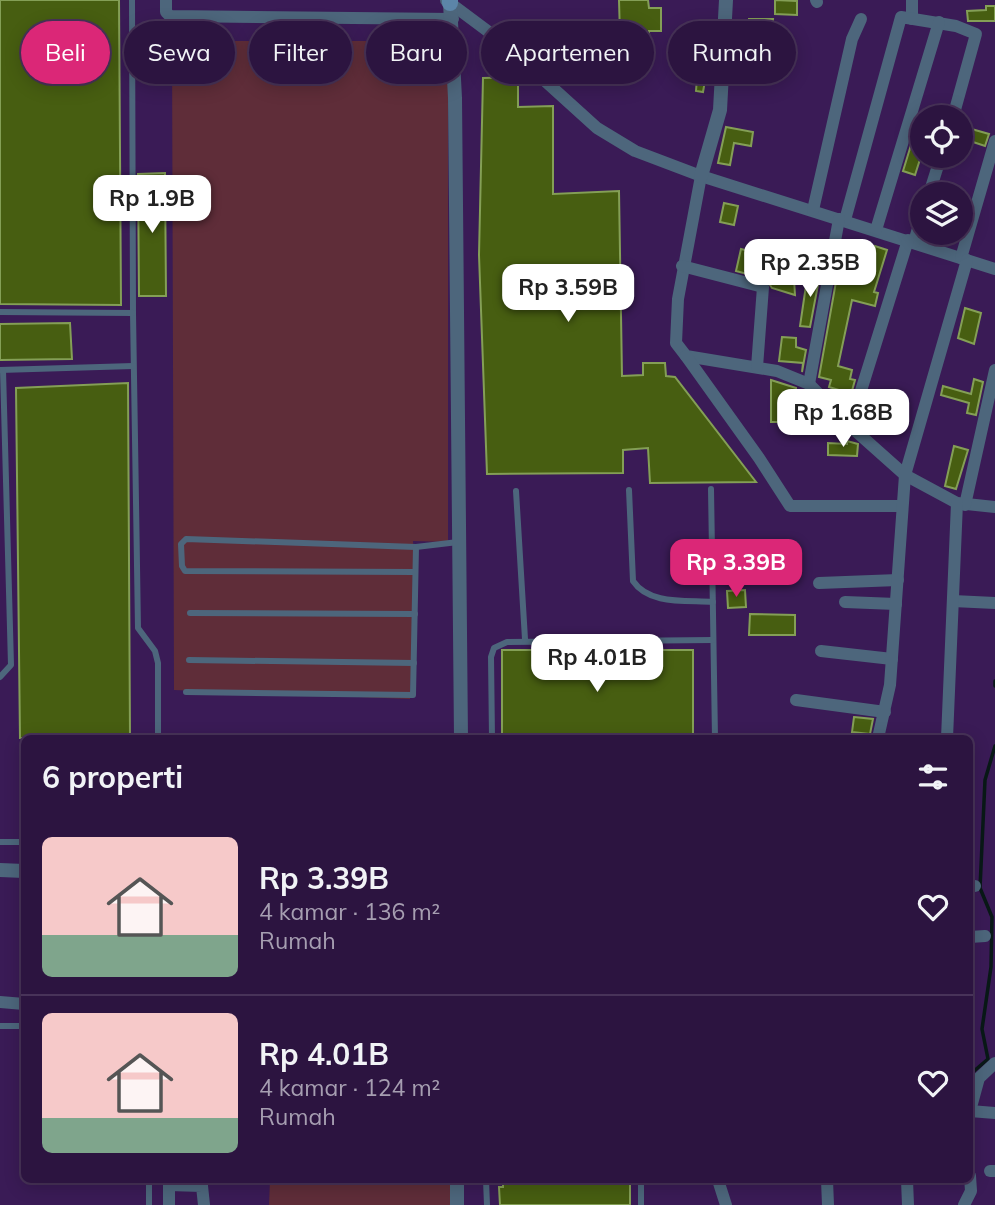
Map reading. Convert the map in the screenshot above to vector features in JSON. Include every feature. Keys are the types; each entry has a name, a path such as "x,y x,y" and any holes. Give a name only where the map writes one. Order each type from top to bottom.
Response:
{"street":[{"path":"166,0 166,12 170,16 450,6 511,49 597,128 635,151 701,176 910,241"},
{"path":"726,0 720,110 701,176 682,266 676,343 753,448 789,506 902,506"},
{"path":"912,0 912,19"},
{"path":"450,6 461,735"},
{"path":"809,384 842,220 901,17 939,22 972,31 977,38 957,105"},
{"path":"813,210 852,39 861,19"},
{"path":"914,105 939,22"},
{"path":"876,230 910,117"},
{"path":"879,735 885,712 892,659 905,475 995,141"},
{"path":"850,426 910,244"},
{"path":"923,245 995,269"},
{"path":"682,266 763,287 757,367"},
{"path":"686,356 757,367 809,384 850,426 905,475 961,504 995,507"},
{"path":"947,735 953,601 961,504 995,370"},
{"path":"819,583 898,580"},
{"path":"953,601 995,603"},
{"path":"845,602 896,604"},
{"path":"821,651 892,659"},
{"path":"796,700 885,712"},
{"path":"0,870 21,871"},
{"path":"973,937 985,936"},
{"path":"0,1002 21,1004"},
{"path":"973,1100 979,1078 995,1063"},
{"path":"973,1111 995,1113"},
{"path":"169,1183 169,1205"},
{"path":"177,1183 202,1186 204,1205"},
{"path":"457,1183 457,1205"},
{"path":"719,1183 726,1205"},
{"path":"828,1183 828,1205"},
{"path":"907,1183 908,1205"},
{"path":"964,1205 971,1191 970,1183"}],"lane":[{"path":"132,0 133,366 138,628 155,651 158,663 158,735"},
{"path":"0,312 133,313"},
{"path":"0,677 11,665 1,370 133,366"},
{"path":"710,489 715,735"},
{"path":"629,490 633,581 639,590 650,597 713,602"},
{"path":"516,491 525,639"},
{"path":"415,572 185,571 182,566 181,544 186,539 416,547 458,542"},
{"path":"186,692 413,695 416,547"},
{"path":"190,613 415,614"},
{"path":"492,735 494,648 525,639 713,640"},
{"path":"189,660 414,663"},
{"path":"0,842 21,842"},
{"path":"0,1026 21,1026"},
{"path":"149,1183 149,1205"},
{"path":"486,1183 487,1205"},
{"path":"641,1183 641,1205"}],"shaded area":[{"path":"235,41 249,41 249,84 352,84 352,41 366,41 366,84 448,84 448,542 413,541 415,572 410,699 174,690 172,84 235,84"},
{"path":"270,1183 452,1183 451,1205 269,1205"}],"building":[{"path":"0,0 119,0 121,305 0,304"},
{"path":"619,0 648,0 649,8 661,8 661,31 654,31 654,21 620,21"},
{"path":"775,0 797,1 797,15 775,14"},
{"path":"986,6 995,6 995,21 968,21 967,11 986,10"},
{"path":"749,19 773,19 773,21"},
{"path":"483,84 518,84 518,107 553,106 553,194 619,191 622,376 643,375 643,363 665,363 666,376 675,377 756,482 650,483 648,448 623,450 623,473 487,474 479,255"},
{"path":"697,84 704,84 703,92 696,91"},
{"path":"726,127 753,132 751,146 734,143 730,165 718,163"},
{"path":"973,129 989,134 985,146 973,142"},
{"path":"910,148 910,168 917,168 915,175 903,171"},
{"path":"165,173 166,296 139,296 138,174"},
{"path":"724,203 738,206 734,225 720,222"},
{"path":"850,244 887,250 874,292 878,293 875,306 852,300 838,366 852,370 850,379 855,380 850,398 849,393 829,387 831,380 819,377 837,276 840,268 843,269"},
{"path":"741,249 793,262 795,295 772,288 766,279 736,271"},
{"path":"808,272 820,274 810,327 800,326"},
{"path":"965,308 981,313 974,344 958,338"},
{"path":"70,323 72,359 0,360 0,324"},
{"path":"782,337 796,338 796,347 806,350 802,372 803,363 779,361"},
{"path":"974,379 983,382 976,415 967,413 969,403 941,395 943,386 971,394"},
{"path":"771,380 796,388 795,398 782,396 780,422 771,422"},
{"path":"128,383 130,735 21,735 20,738 16,388"},
{"path":"847,441 858,444 857,456 828,455 828,443 847,444"},
{"path":"954,446 968,450 956,489 945,486"},
{"path":"745,590 746,607 728,608 727,591"},
{"path":"750,614 795,615 795,635 749,635"},
{"path":"502,650 693,650 693,735 502,735"},
{"path":"854,717 873,719 870,734 852,732"},
{"path":"503,1183 630,1183 630,1205 500,1205 499,1187 503,1187"}],"waterway":[{"path":"995,681 995,686"},
{"path":"973,1073 988,1059 982,1029 991,967 992,917 980,888 985,780 995,746"}]}
